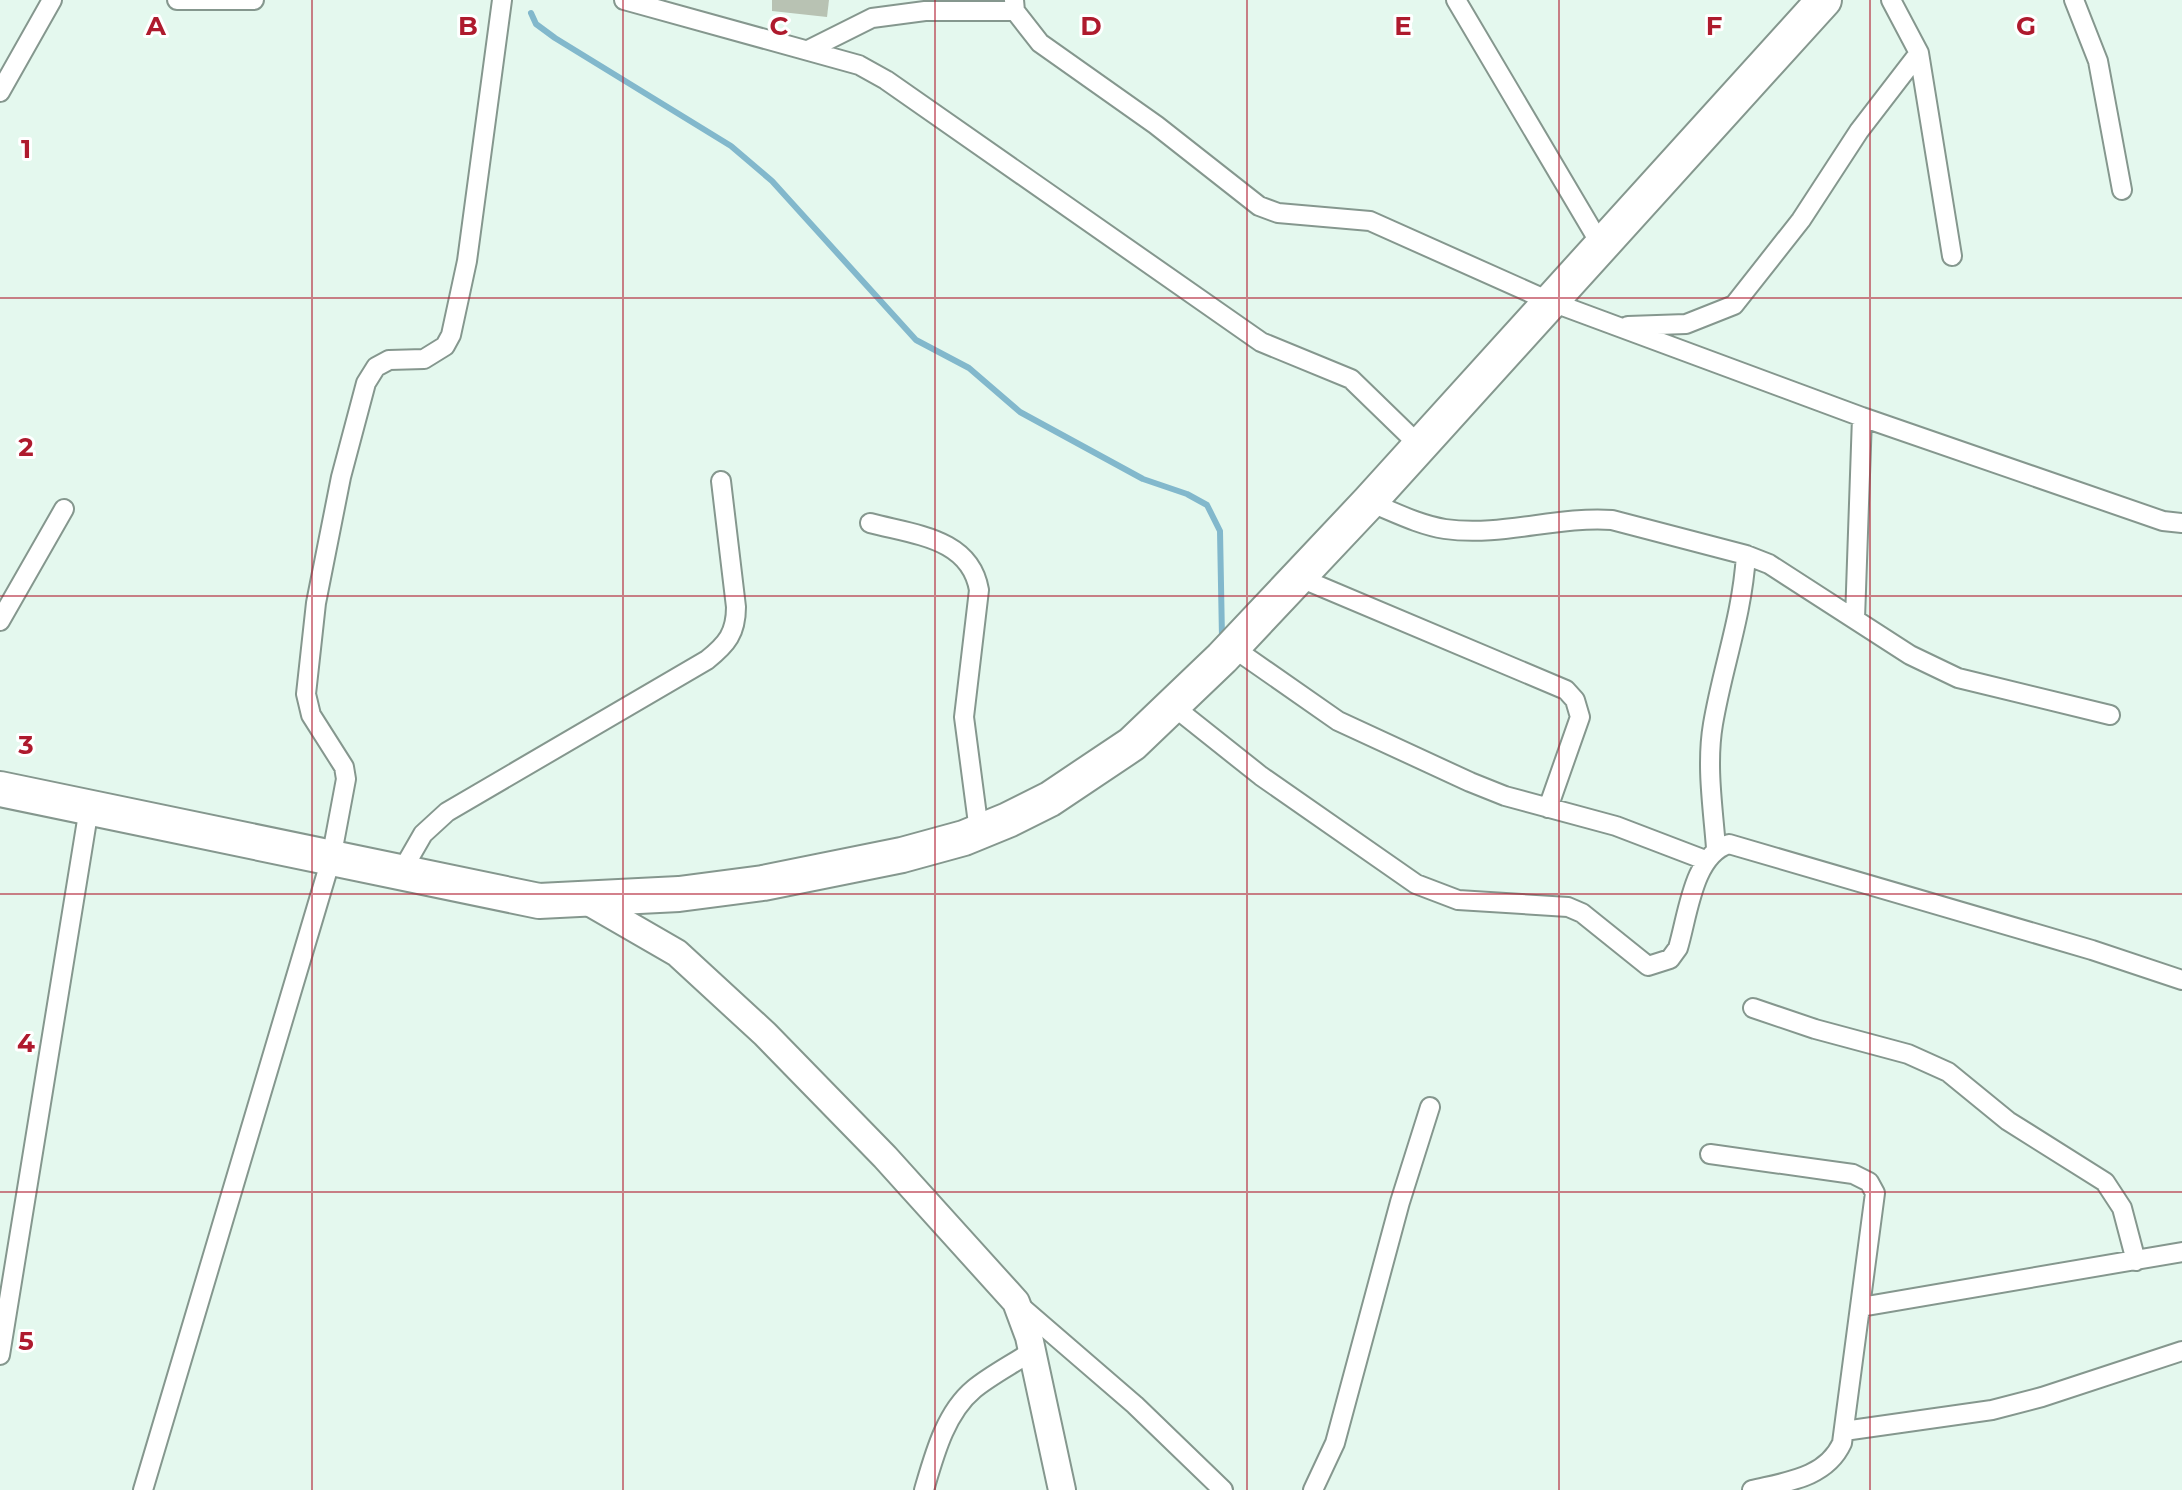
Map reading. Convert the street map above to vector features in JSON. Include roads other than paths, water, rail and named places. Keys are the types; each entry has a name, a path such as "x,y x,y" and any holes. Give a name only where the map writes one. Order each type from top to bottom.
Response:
{"highway":[{"path":"0,789 539,901 587,901 763,883 902,855 979,831 1050,799 1089,775 1132,744 1173,706 1369,502 1824,0"}],"street":[{"path":"0,92 52,0"},
{"path":"177,0 254,0"},
{"path":"143,1490 331,859 346,779 344,767 311,715 306,694 316,603 351,429 366,383 376,367 389,360 424,359 435,353 451,335 467,261 502,0"},
{"path":"624,0 859,65 886,80 1261,342 1351,379 1420,446"},
{"path":"1456,0 1601,245"},
{"path":"1891,0 1919,53 1952,256"},
{"path":"2074,0 2098,61 2122,190"},
{"path":"808,50 872,18 1014,5 1040,43 1156,125 1259,206 1278,213 1370,221 1549,301 1618,327 1862,417 2163,521 2182,523"},
{"path":"1618,327 1686,324 1734,305 1801,220 1859,131 1919,53"},
{"path":"1855,619 1862,417"},
{"path":"400,874 423,834 447,812 707,660 726,645 736,628 736,607 721,481"},
{"path":"1369,502 1427,525 1471,531 1591,518 1612,520 1746,555 1794,577 1910,655 1958,678 2110,715"},
{"path":"0,621 64,509"},
{"path":"870,523 954,549 970,561 976,574 979,590 964,717 979,831"},
{"path":"1173,706 1261,776 1416,884 1458,900 1568,907 1582,913 1648,966 1659,966 1670,959 1678,948 1711,854 1713,725 1743,602 1746,555"},
{"path":"1298,577 1566,690 1575,700 1580,717 1548,808"},
{"path":"1232,647 1338,721 1470,782 1548,808 1711,854 1742,845 2182,980"},
{"path":"0,1355 89,808"},
{"path":"587,901 677,953 743,1014 885,1157 1016,1302 1135,1405 1223,1490"},
{"path":"1753,1008 1815,1029 1908,1054 1948,1072 2008,1121 2105,1182 2122,1208 2136,1261"},
{"path":"1313,1490 1335,1443 1400,1202 1430,1107"},
{"path":"1710,1154 1853,1174 1869,1182 1875,1204 1844,1431 1837,1455 1819,1470 1752,1490"},
{"path":"1861,1307 2182,1252"},
{"path":"1016,1302 1032,1351 1062,1490"},
{"path":"924,1490 939,1443 961,1404 974,1389 1032,1351"},
{"path":"1844,1431 1992,1410 2099,1380 2182,1351"}],"waterway":[{"path":"531,13 536,24 555,38 731,146 772,181 916,340 969,368 1020,412 1143,479 1187,494 1207,505 1220,531 1222,638"}]}
